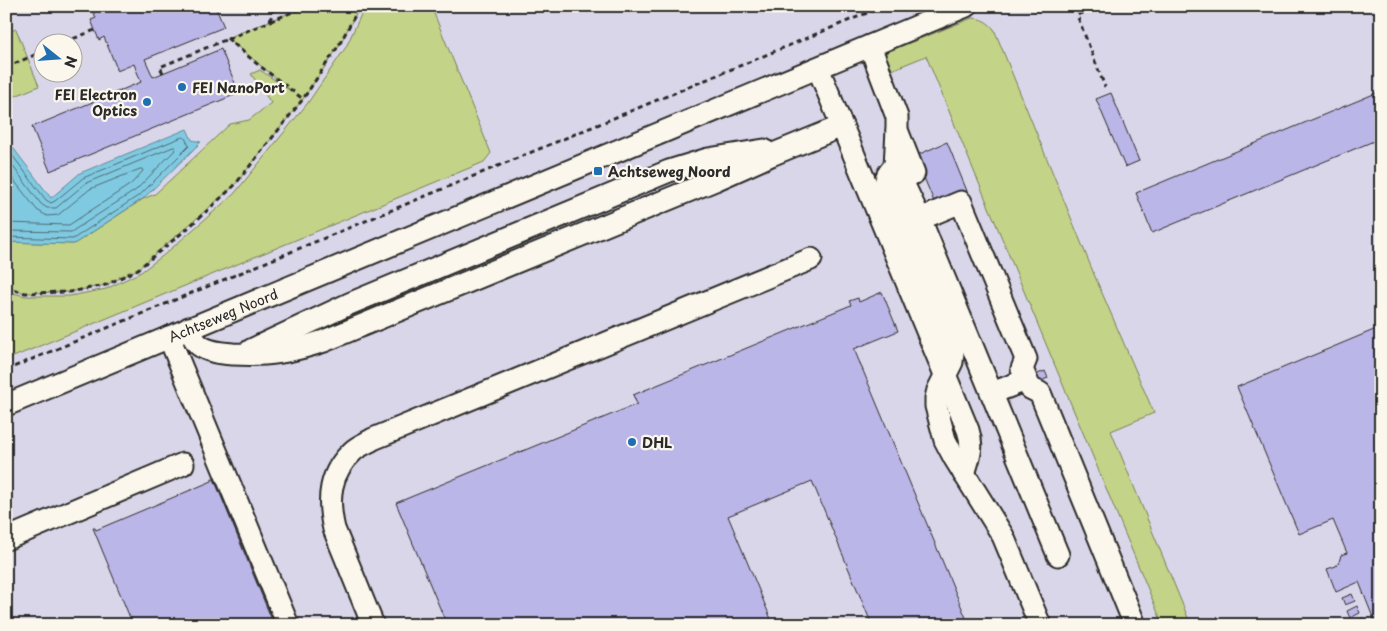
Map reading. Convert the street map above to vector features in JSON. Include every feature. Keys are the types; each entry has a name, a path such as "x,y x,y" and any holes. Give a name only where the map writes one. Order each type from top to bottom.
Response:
{"street":[{"name":"Achtseweg Noord","path":"6,405 966,6"},
{"path":"870,46 898,118 897,130 905,170 920,219 1058,555"},
{"path":"818,68 971,439 971,447 964,474 1003,536 1040,625"},
{"path":"189,328 200,345 214,352 258,355 277,354 298,349 715,180 842,126"},
{"path":"905,170 889,172 885,184 950,339 953,352 952,362 945,375"},
{"path":"920,219 961,202 1026,359 1022,369 1026,380 1030,388 1040,393 1136,625"},
{"path":"373,625 334,529 331,515 330,499 332,484 340,465 354,450 382,435 811,259"},
{"path":"169,337 288,625"},
{"path":"992,394 1026,380"},
{"path":"6,539 183,464"}],"path":[{"path":"270,21 274,6"},
{"path":"163,73 160,67 307,6"},
{"path":"6,288 25,292 70,292 106,285 138,269 188,228 234,186 303,100 339,46 360,6"},
{"path":"6,370 884,6"},
{"path":"1099,6 1077,15 1105,87"},
{"path":"82,35 95,30"},
{"path":"227,38 303,100"},
{"path":"6,67 32,56"}],"shaded area":[{"path":"6,6 1381,6 1381,625 6,625"}],"green space":[{"path":"307,6 360,6 339,46 303,99 234,186 138,269 106,285 70,292 25,293 6,287 6,242 74,244 143,199 155,194 230,124 249,120 271,103 251,74 260,70 294,93 227,38"},
{"path":"365,6 431,6 491,153 484,162 6,360 6,291 25,296 70,296 106,289 141,272 165,254 234,194 307,104 346,47"},
{"path":"972,18 984,21 994,29 1096,279 1154,413 1111,431 1191,625 1163,625 926,56 889,71 884,55 887,52"},
{"path":"16,29 32,69 32,82 37,82 39,86 6,100 6,33"}],"water":[{"path":"187,129 192,140 201,142 144,198 74,244 6,242 6,142 8,141 51,198 80,173"}],"building":[{"name":"FEI NanoPort","path":"91,6 215,6 224,27 145,59 153,77 221,49 239,93 50,171 32,127 141,82 134,64 117,71 104,37 99,40 91,20 96,18"},
{"path":"1381,91 1381,138 1152,233 1136,193"},
{"path":"1111,93 1139,161 1125,167 1096,99"},
{"path":"947,142 967,191 935,204 915,156"},
{"path":"882,292 898,331 854,349 969,625 872,625 812,481 728,516 771,619 758,625 447,625 396,503 637,404 633,395 851,305 849,301 858,298 859,302"},
{"path":"1381,327 1381,625 1376,625 1359,582 1336,592 1327,569 1336,566 1341,555 1347,553 1333,520 1299,534 1237,387"},
{"path":"1045,371 1048,378 1033,384 1030,377"},
{"path":"214,479 274,625 133,625 93,528 96,530 212,481"},
{"path":"1352,594 1355,601 1345,605 1342,598"},
{"path":"1357,606 1360,613 1350,618 1347,611"},
{"path":"1363,618 1366,625 1347,625"}],"place":[{"name":"FEI NanoPort","path":"182,87"},
{"name":"FEI Electron Optics","path":"147,102"},
{"name":"Achtseweg Noord","path":"598,171"},
{"name":"DHL","path":"632,442"}]}
